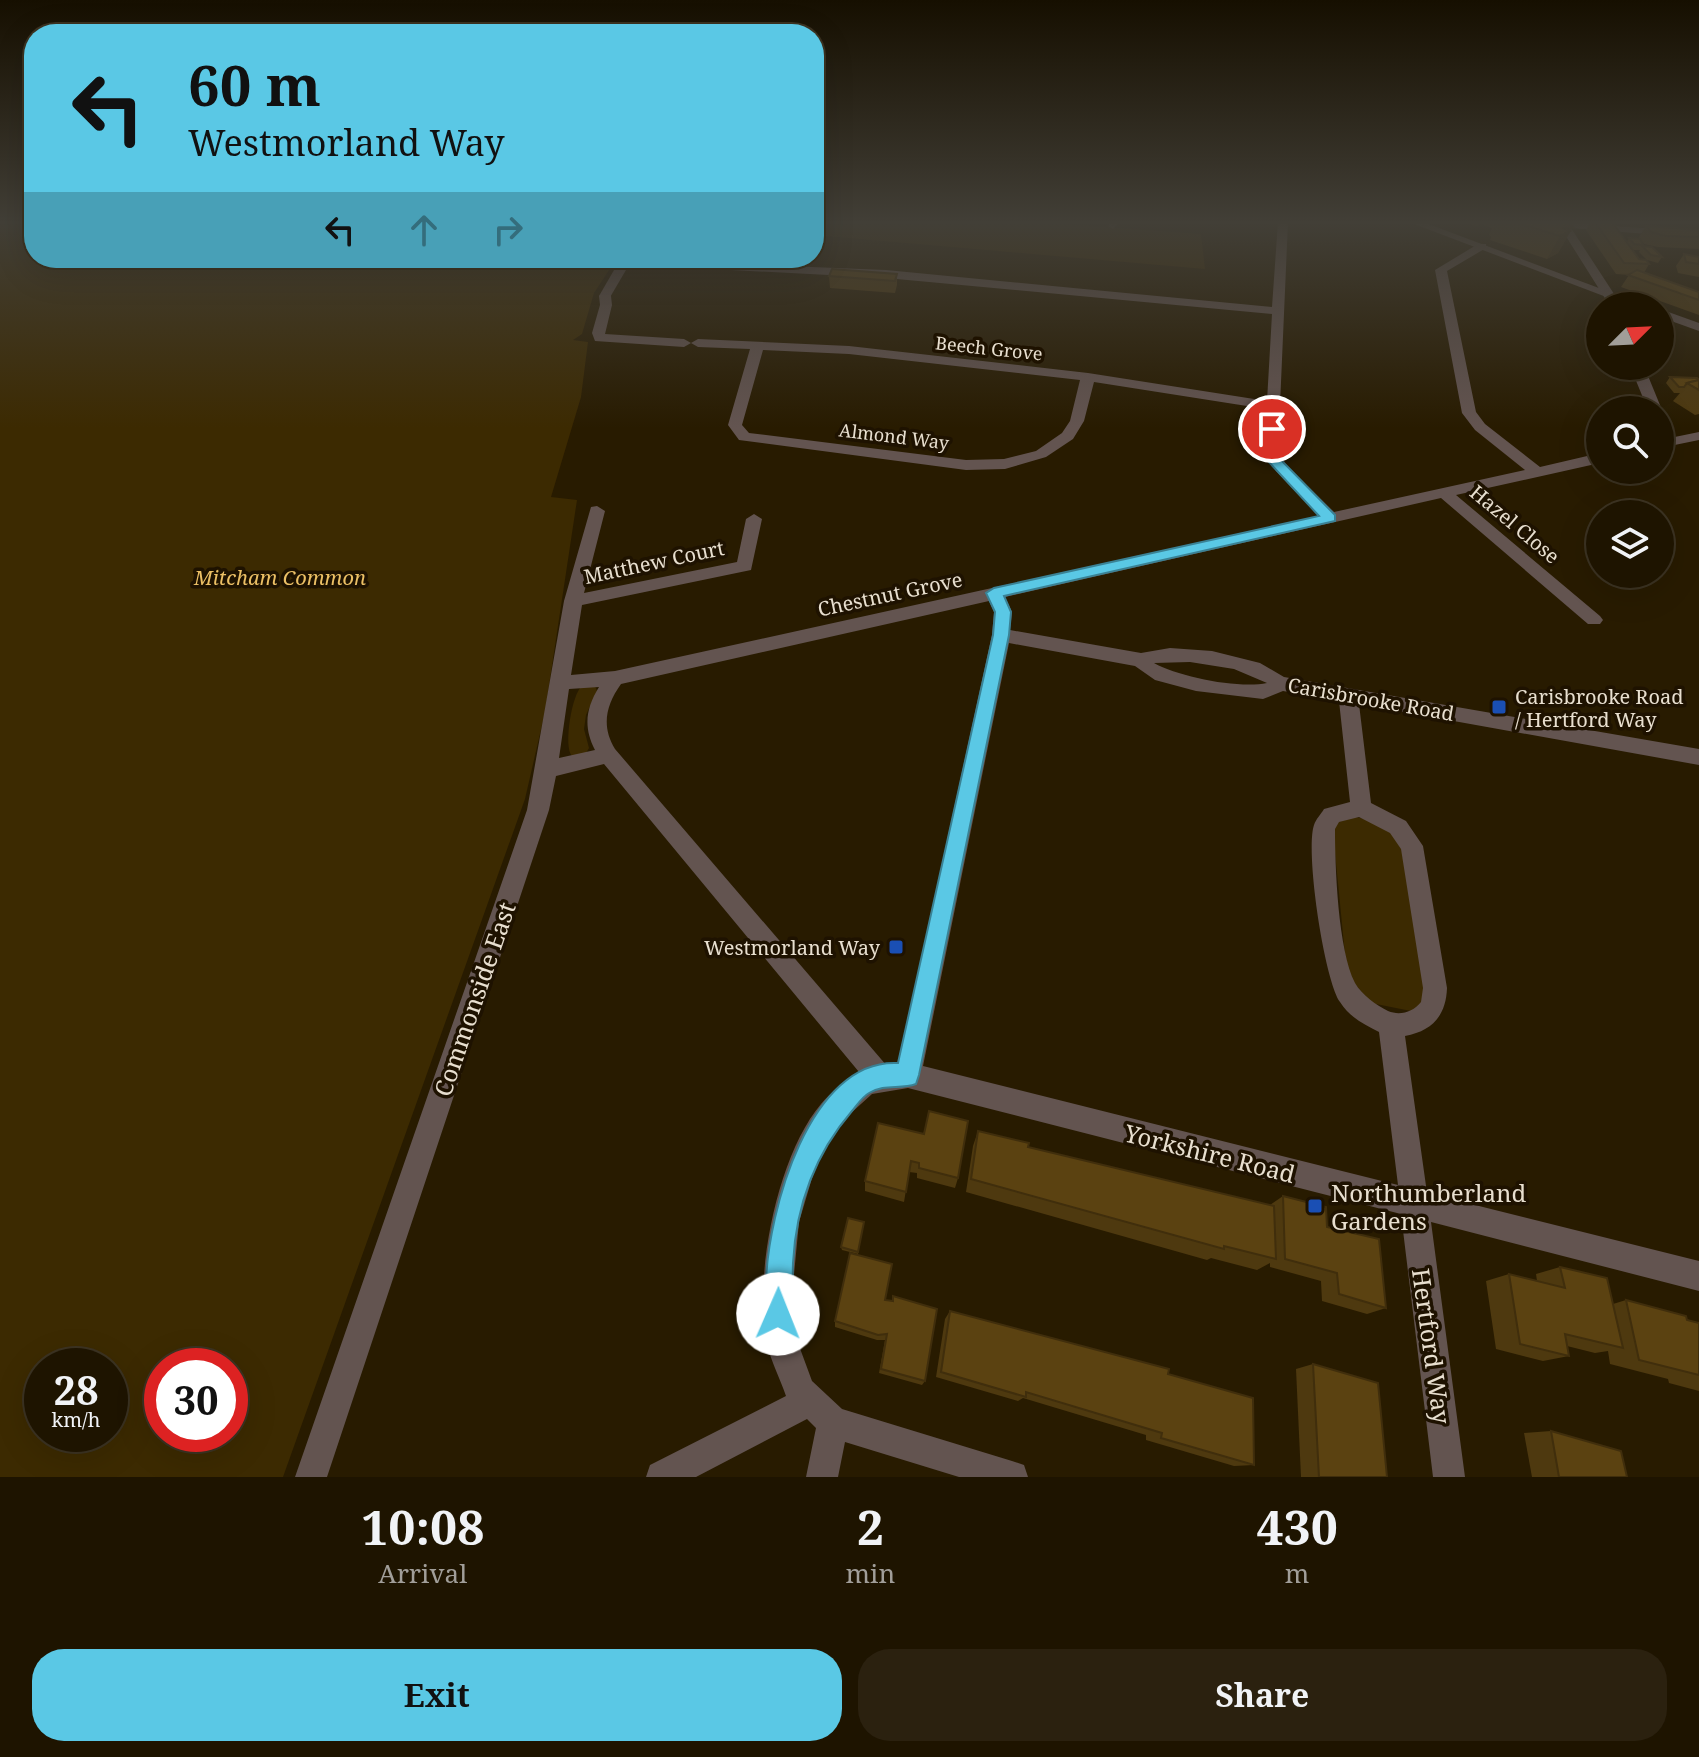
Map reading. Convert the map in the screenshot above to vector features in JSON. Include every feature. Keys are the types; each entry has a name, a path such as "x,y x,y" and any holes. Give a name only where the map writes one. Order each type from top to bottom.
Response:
{"street":[{"name":"Beech Grove","path":"608,291 598,333 600,338 849,350 1088,377 1273,406"},
{"path":"1065,291 1278,311"},
{"path":"1279,291 1273,460 1330,518"},
{"path":"1445,291 1469,413 1480,427 1537,472"},
{"path":"1674,318 1699,327"},
{"name":"Almond Way","path":"758,345 735,425 744,437 966,465 1018,462 1060,444 1077,421 1088,377"},
{"path":"1674,441 1699,436"},
{"name":"Chestnut Grove","path":"563,683 615,678 1586,461"},
{"name":"Hazel Close","path":"1444,493 1594,620"},
{"name":"Commonside East","path":"311,1477 538,810 549,769 573,601 584,549 597,511"},
{"name":"Matthew Court","path":"573,601 745,566 754,519"},
{"path":"994,593 1003,612 1001,635 908,1075 878,1075 853,1090 817,1135 795,1180 786,1216 778,1314 788,1364 805,1403 819,1415 1012,1477"},
{"name":"Carisbrooke Road","path":"1001,635 1141,660 1148,656 1173,653 1257,667 1279,683 1699,757"},
{"path":"615,678 604,691 594,718 599,743 878,1075"},
{"path":"1348,696 1361,808"},
{"path":"549,769 608,755"},
{"path":"1361,808 1398,827 1412,846 1435,988 1433,1009 1425,1017 1407,1025 1391,1025 1360,1008 1348,994 1335,967 1324,827 1332,815 1361,808"},
{"name":"Hertford Way","path":"1391,1025 1449,1477"},
{"name":"Yorkshire Road","path":"908,1075 1699,1276"},
{"path":"662,1477 805,1403"},
{"path":"822,1477 833,1422"}],"green space":[{"name":"Mitcham Common","path":"0,291 595,291 582,334 573,340 588,342 581,397 551,497 577,500 545,712 525,799 283,1477 0,1477"},
{"path":"582,686 595,686 597,691 586,715 584,729 589,748 586,753 572,756 568,742 570,720"},
{"path":"1355,817 1377,821 1400,840 1424,985 1423,1002 1411,1011 1371,1003 1347,975 1333,832 1338,822"}],"building":[{"path":"1673,291 1696,291 1699,292 1699,300"},
{"path":"1674,377 1699,380 1684,387 1679,387 1673,380"},
{"path":"1699,380 1699,390 1687,383"},
{"path":"929,1111 968,1121 958,1178 919,1168 919,1163 911,1161 906,1192 865,1181 878,1123 924,1134"},
{"path":"978,1131 1029,1143 1028,1147 1274,1206 1276,1259 1224,1246 1224,1249 971,1179"},
{"path":"1283,1196 1326,1207 1327,1227 1379,1239 1386,1308 1339,1294 1337,1273 1285,1259"},
{"path":"848,1218 864,1222 858,1252 841,1247"},
{"path":"850,1253 892,1264 885,1300 893,1301 893,1296 937,1309 925,1381 881,1369 887,1334 878,1335 835,1321"},
{"path":"1560,1267 1607,1278 1623,1348 1565,1334 1569,1356 1520,1344 1509,1274 1565,1288"},
{"path":"1626,1300 1686,1316 1687,1320 1699,1323 1699,1375 1639,1360"},
{"path":"950,1311 1169,1369 1168,1374 1253,1398 1254,1465 1161,1438 1162,1433 1026,1392 1026,1397 941,1372"},
{"path":"1313,1364 1378,1383 1387,1477 1319,1477"},
{"path":"1551,1431 1621,1451 1627,1477 1559,1477"}],"place":[{"name":"Carisbrooke Road / Hertford Way","path":"1499,707"},
{"name":"Westmorland Way","path":"896,947"},
{"name":"Northumberland Gardens","path":"1315,1206"}],"route":[{"path":"778,1314 778,1282 786,1216 795,1180 807,1153 817,1135 858,1086 878,1075 908,1075 1001,635 1004,618 1001,604 994,593 1330,518 1273,460 1272,429"}]}
